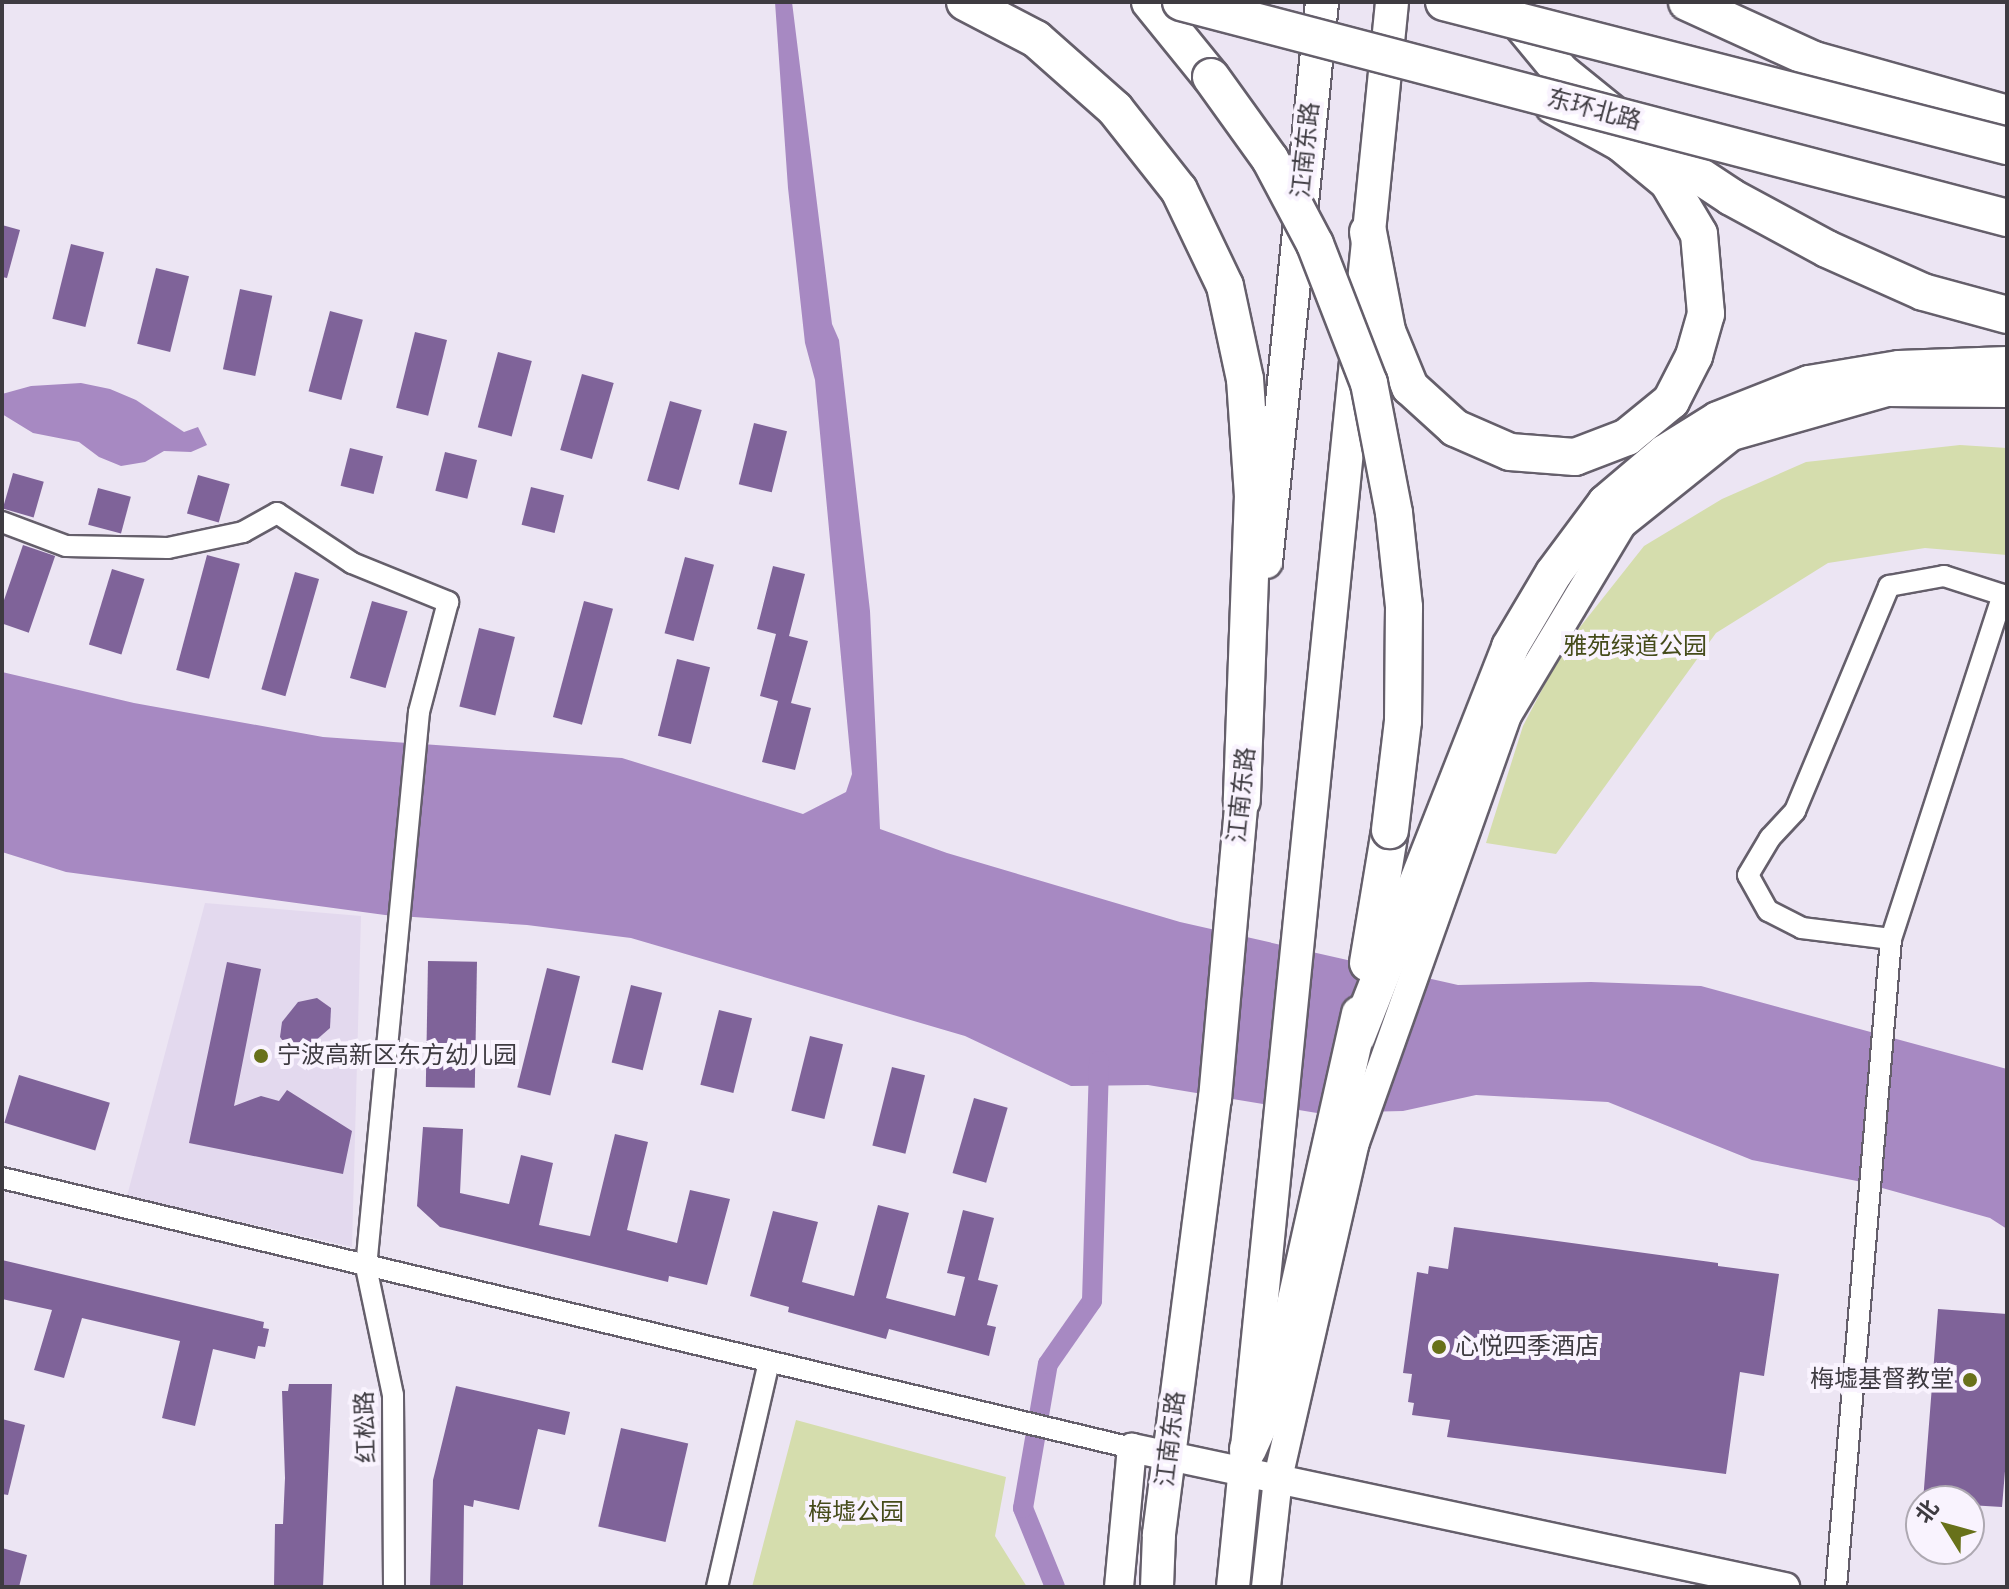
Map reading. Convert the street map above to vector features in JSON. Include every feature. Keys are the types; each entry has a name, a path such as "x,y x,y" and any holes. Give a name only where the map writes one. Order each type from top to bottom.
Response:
{"highway":[{"path":"965,2 1036,39 1115,109 1179,190 1225,286 1245,379 1253,495 1242,801"},
{"path":"1150,2 1170,22 1270,159 1320,256 1369,383 1394,513 1404,607 1403,721 1380,947"},
{"name":"东环北路","path":"1181,2 2007,218"},
{"path":"1444,2 2007,146"},
{"path":"1504,2 1561,72 1645,140 1731,197 1827,249 1923,292 2007,315"},
{"path":"1687,2 1814,60 2007,114"},
{"path":"1368,232 1387,331 1410,387 1455,428 1510,452 1575,457 1627,437 1671,401 1694,356 1706,314 1699,234 1668,182 1621,143 1532,94"},
{"path":"1247,1459 1277,1385 1337,1117 1380,947 1510,647 1554,573 1606,503 1665,453 1718,420 1809,384 1899,369 2007,365"}],"main road":[{"name":"江南东路","path":"1157,1587 1169,1457 1215,1099 1230,918 1322,2"},
{"path":"1233,1587 1392,2"},
{"path":"1266,1587 1278,1478 1354,1145 1506,717 1622,524 1732,436 1888,392 2007,393"},
{"path":"1119,1587 1132,1448 1169,1457 1247,1459 1278,1478 1785,1587"}],"street":[{"name":"红松路","path":"2,522 66,546 168,548 243,532 277,513 352,563 448,602 419,712 366,1267 393,1395 394,1587"},
{"path":"1836,1587 1891,939 2005,595 1944,576 1889,586 1795,811 1770,838 1748,875 1768,911 1802,928 1891,939"},
{"path":"2,1178 1132,1448"},
{"path":"717,1587 769,1362"}],"shaded area":[{"path":"775,2 792,2 832,324 839,340 870,611 880,829 947,853 1180,922 1458,985 1591,982 1701,986 2007,1069 2007,1229 1990,1218 1857,1181 1752,1160 1608,1102 1476,1095 1403,1111 1317,1113 1148,1085 1071,1086 965,1036 631,938 527,925 385,915 66,872 2,852 2,672 134,703 323,737 622,758 803,814 846,792 852,774 815,380 805,343 788,188"},
{"path":"81,383 110,389 136,400 184,432 198,427 207,445 191,452 164,451 145,462 121,466 99,457 79,442 33,433 2,414 2,394 31,386"},
{"name":"宁波高新区东方幼儿园","path":"205,903 361,916 352,1247 127,1196"}],"green space":[{"name":"雅苑绿道公园","path":"1960,445 2007,448 2007,555 1925,548 1828,563 1716,633 1556,854 1486,843 1523,726 1565,646 1644,546 1722,499 1806,462"},
{"name":"梅墟公园","path":"796,1420 1006,1477 995,1536 1027,1587 752,1587"}],"building":[{"path":"2,225 20,230 7,278 2,277"},
{"path":"71,244 104,252 85,327 52,319"},
{"path":"156,268 189,276 170,352 137,344"},
{"path":"240,289 272,296 255,376 223,369"},
{"path":"330,311 363,320 341,400 309,391"},
{"path":"415,332 447,340 428,416 396,408"},
{"path":"498,352 532,361 512,436 478,427"},
{"path":"582,374 614,383 592,459 560,450"},
{"path":"670,401 702,410 679,490 647,481"},
{"path":"754,423 787,431 772,492 739,484"},
{"path":"350,448 383,456 374,494 341,486"},
{"path":"445,452 477,460 467,499 435,491"},
{"path":"13,473 44,482 34,517 3,509"},
{"path":"198,475 230,484 219,523 187,513"},
{"path":"531,487 564,495 555,533 522,525"},
{"path":"98,488 131,497 121,534 88,525"},
{"path":"23,545 55,556 29,633 2,623 2,606"},
{"path":"207,555 240,564 209,679 176,670"},
{"path":"685,557 714,565 694,641 665,633"},
{"path":"773,566 805,574 789,636 808,641 791,703 811,708 795,770 762,762 778,701 760,696 776,634 757,629"},
{"path":"112,569 145,579 121,654 89,645"},
{"path":"295,572 319,579 285,696 261,689"},
{"path":"372,601 408,611 386,688 350,678"},
{"path":"584,601 613,609 582,725 553,717"},
{"path":"479,628 515,637 495,716 459,707"},
{"path":"677,659 710,667 691,744 658,736"},
{"path":"428,961 477,962 475,1088 426,1087"},
{"path":"227,962 261,969 234,1106 261,1096 279,1101 287,1090 352,1131 343,1174 189,1143"},
{"path":"547,968 580,976 550,1096 517,1087"},
{"path":"631,985 662,993 643,1070 612,1063"},
{"path":"317,998 331,1008 330,1028 306,1049 288,1048 280,1037 282,1022 298,1002"},
{"path":"719,1010 752,1018 733,1093 700,1085"},
{"path":"810,1036 843,1044 824,1119 791,1111"},
{"path":"892,1067 925,1075 905,1154 872,1146"},
{"path":"19,1075 110,1103 95,1151 4,1123"},
{"path":"974,1098 1008,1108 986,1183 953,1173"},
{"path":"423,1127 463,1129 460,1193 509,1204 521,1155 553,1163 539,1225 590,1236 615,1134 648,1142 627,1230 677,1243 690,1190 730,1199 707,1285 669,1276 668,1282 440,1227 417,1206"},
{"path":"878,1205 909,1213 886,1298 955,1316 965,1277 947,1273 963,1210 994,1218 978,1280 998,1285 987,1325 996,1327 989,1356 889,1329 886,1339 788,1312 789,1307 750,1296 773,1211 818,1222 802,1282 854,1296"},
{"path":"1454,1227 1779,1274 1764,1376 1740,1372 1726,1474 1447,1437 1450,1420 1412,1415 1414,1403 1408,1402 1412,1374 1403,1373 1417,1272 1428,1274 1429,1266 1448,1269"},
{"path":"2,1260 264,1322 263,1328 269,1329 265,1347 258,1346 255,1359 213,1349 195,1426 162,1418 180,1341 82,1318 64,1378 34,1370 52,1310 2,1299"},
{"name":"梅墟基督教堂","path":"1938,1309 2007,1314 2007,1447 2002,1507 1985,1506 1985,1485 1924,1485"},
{"path":"289,1384 332,1384 323,1587 274,1587 275,1524 283,1524 285,1478 282,1391 288,1391"},
{"path":"456,1386 570,1412 565,1435 538,1429 519,1510 474,1500 473,1507 464,1505 463,1587 430,1587 433,1480"},
{"path":"2,1419 25,1425 8,1495 2,1494"},
{"path":"621,1428 688,1444 666,1542 598,1526"},
{"path":"2,1548 27,1555 19,1587 2,1587"}],"waterway":[{"path":"1055,1587 1023,1508 1048,1364 1092,1301 1099,1061"}],"place":[{"name":"宁波高新区东方幼儿园","path":"261,1056"},
{"name":"心悦四季酒店","path":"1439,1347"},
{"name":"梅墟基督教堂","path":"1970,1380"}]}
